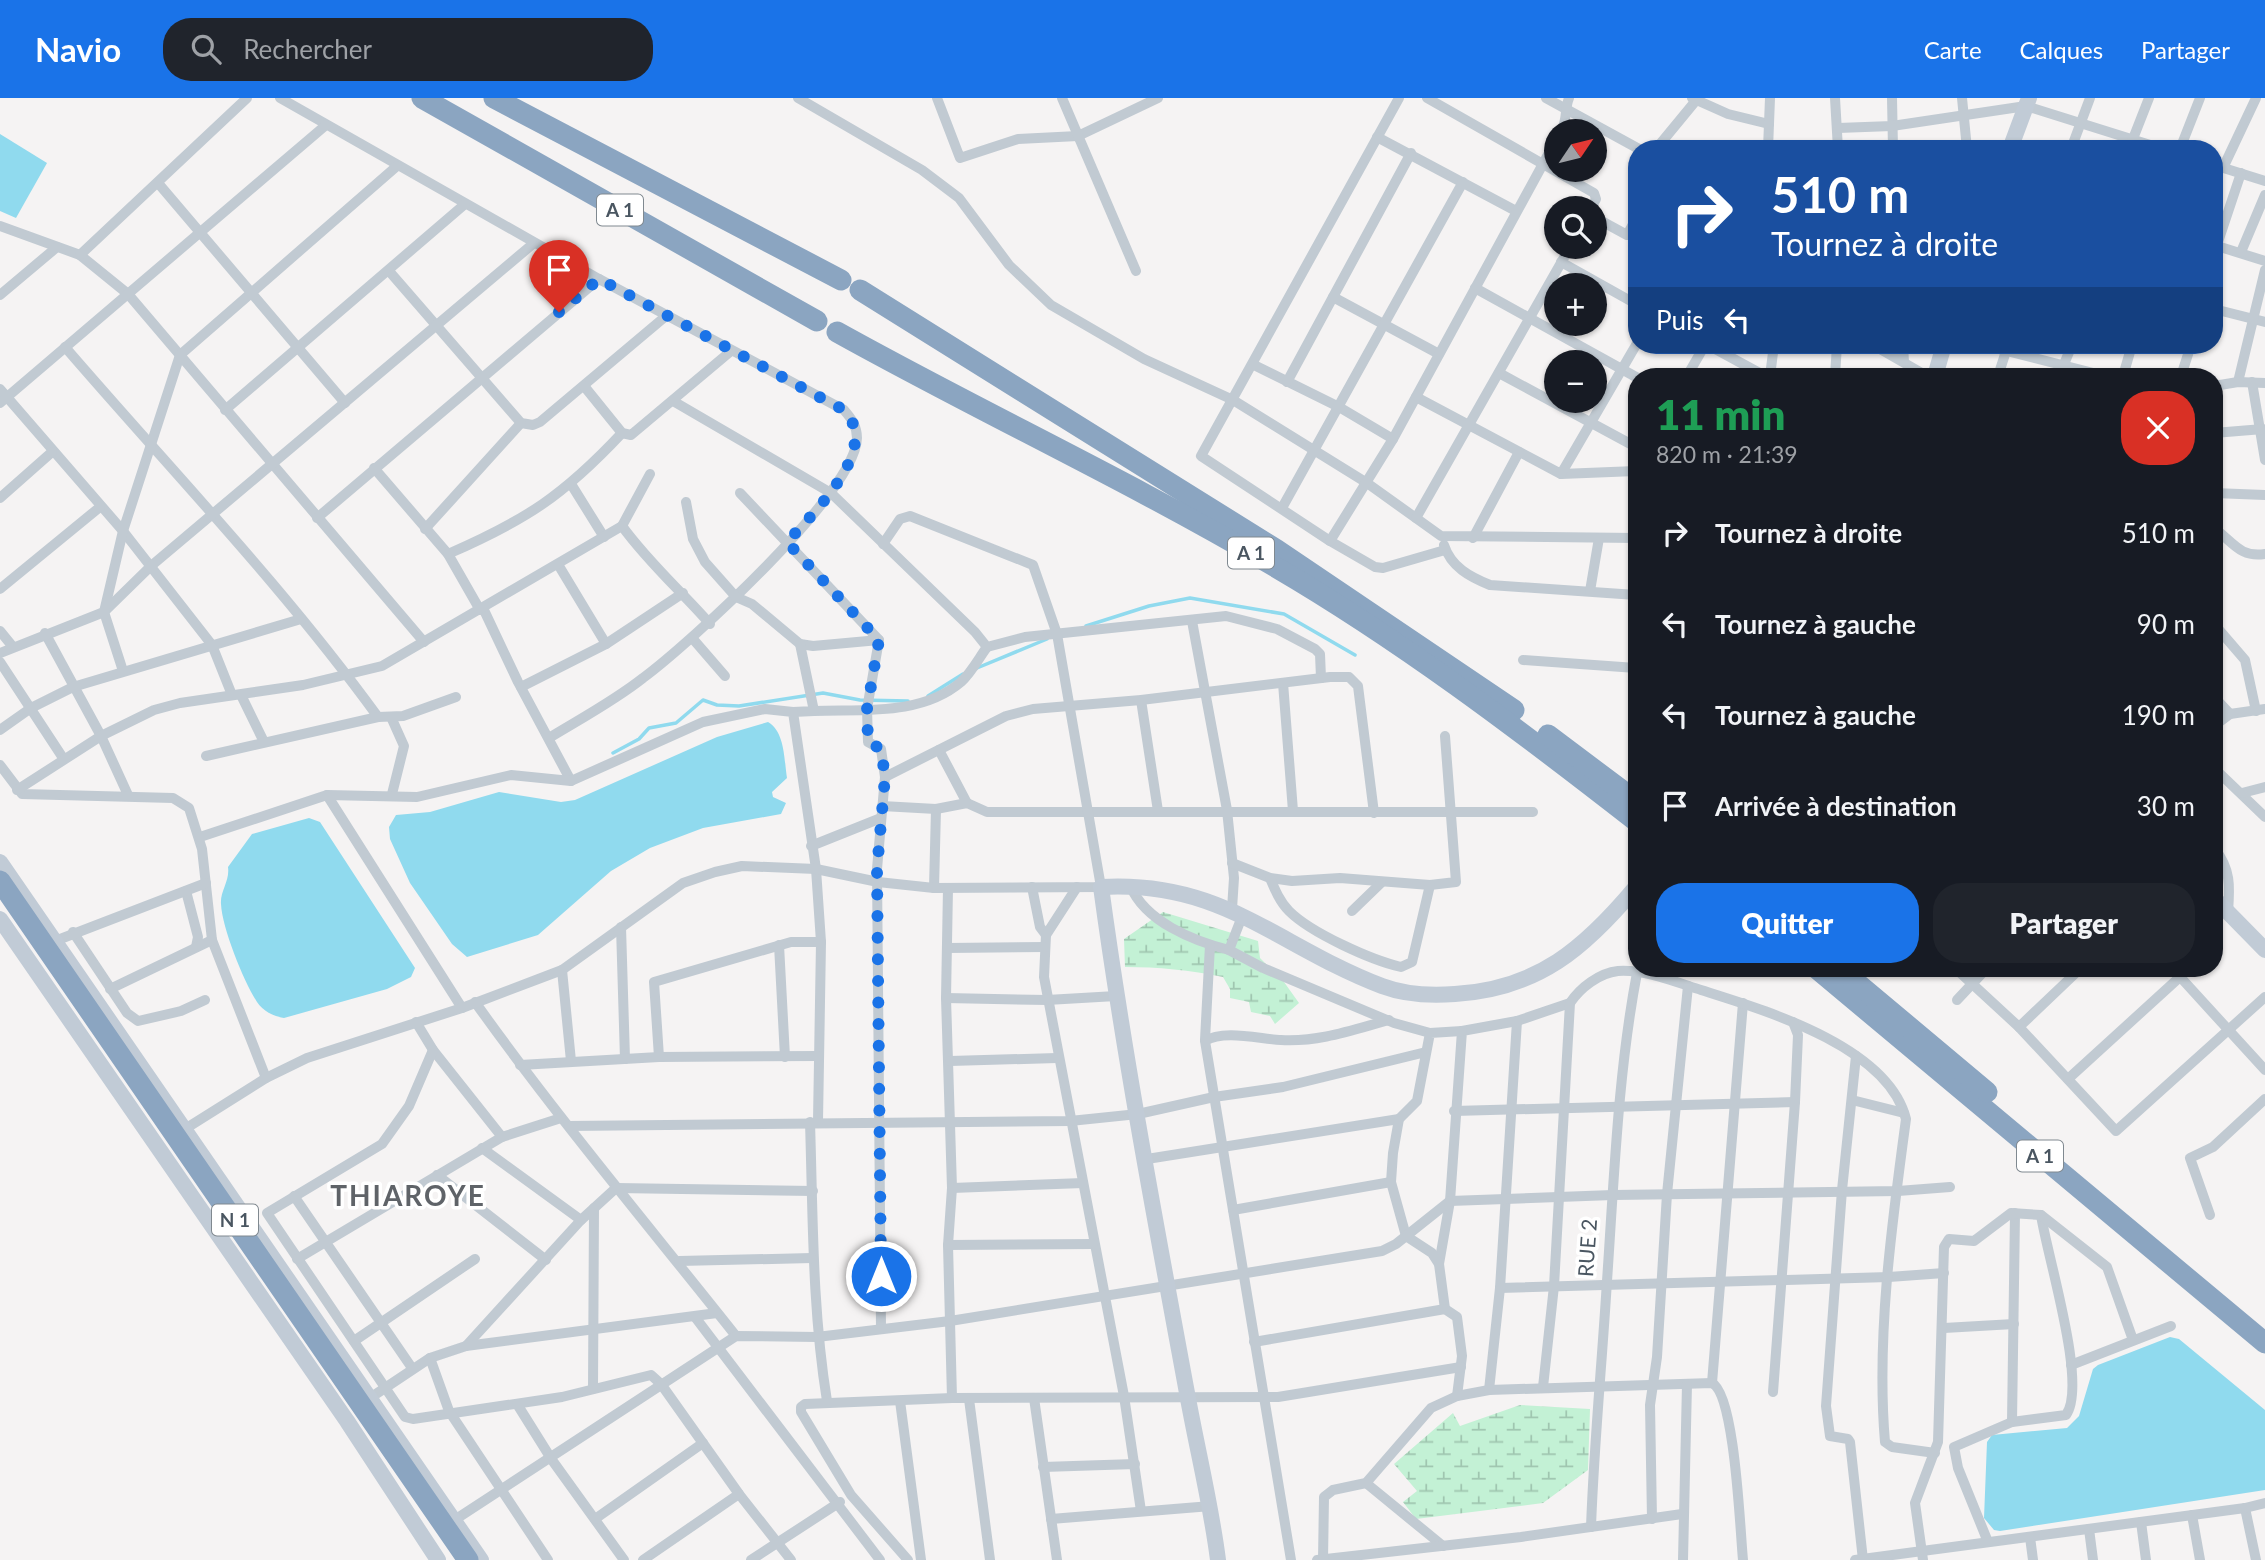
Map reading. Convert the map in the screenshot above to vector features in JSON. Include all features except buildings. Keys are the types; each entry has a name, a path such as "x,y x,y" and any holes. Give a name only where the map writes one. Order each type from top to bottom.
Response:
{"highway":[{"name":"A 1","path":"422,98 817,321"},
{"name":"A 1","path":"494,98 841,280"},
{"name":"A 1","path":"860,290 1016,385 1365,607 1474,680 1628,795"},
{"name":"A 1","path":"837,332 1130,486 1315,590 1470,696 1628,815"},
{"name":"N 1","path":"0,881 198,1156 450,1524 468,1560"},
{"name":"N 1","path":"0,903 453,1560"},
{"name":"A 1","path":"1826,977 2265,1343"},
{"name":"A 1","path":"1850,977 2265,1325"}],"street":[{"path":"80,255 247,98"},
{"path":"280,98 599,279 844,410 855,425 856,446 831,493 710,624 640,681 549,738"},
{"path":"798,98 818,103 922,170 960,198 1009,265 1051,305 1144,359 1233,400 1367,483 1441,536 1628,538"},
{"path":"937,98 960,158 1018,139 1078,136 1158,98"},
{"path":"1062,98 1136,271"},
{"path":"1399,98 1329,220 1254,365 1201,456 1330,541 1379,568 1445,550"},
{"path":"1427,98 1595,196"},
{"path":"1546,98 1567,103 1628,142"},
{"path":"1768,140 1770,98"},
{"path":"1835,98 1838,140"},
{"path":"1892,98 1893,140"},
{"path":"1962,98 1966,140"},
{"path":"2074,140 2090,98"},
{"path":"2132,140 2148,98"},
{"path":"2184,140 2200,98"},
{"path":"2223,158 2256,98"},
{"path":"1663,140 1695,99 1728,114 1769,124"},
{"path":"1838,128 1892,126 2026,101 2123,140"},
{"path":"2013,140 2026,101"},
{"path":"264,743 212,645 123,531 2,396 128,294 326,125"},
{"path":"1377,137 1516,211"},
{"path":"1287,382 1411,153"},
{"path":"1330,541 1393,439 1544,160"},
{"path":"124,671 104,612 123,531 180,355 397,166"},
{"path":"2223,168 2265,181"},
{"path":"2223,223 2241,173"},
{"path":"1282,508 1463,182"},
{"path":"158,183 345,403"},
{"path":"2241,252 2265,195"},
{"path":"225,410 465,204"},
{"path":"1607,223 1628,233"},
{"path":"0,226 80,255 128,294 424,642"},
{"path":"0,653 45,633 104,612 150,566 534,243"},
{"path":"0,295 57,247"},
{"path":"2223,249 2241,252 2265,261"},
{"path":"1416,518 1563,259"},
{"path":"1561,262 1628,300"},
{"path":"2238,382 2265,270"},
{"path":"389,271 521,423 527,425 540,422 666,316"},
{"path":"317,518 599,279"},
{"path":"1475,288 1628,372"},
{"path":"1333,297 1439,355"},
{"path":"2223,311 2265,322"},
{"path":"65,346 150,446 213,513 346,673 379,717"},
{"path":"447,554 514,524 571,484 622,433 636,432 731,351"},
{"path":"1561,474 1631,354"},
{"path":"1724,354 1750,368"},
{"path":"1889,354 1914,368"},
{"path":"1904,354 1904,362"},
{"path":"2020,354 2054,368"},
{"path":"1254,365 1339,407 1393,439"},
{"path":"1499,373 1628,443"},
{"path":"2252,382 2262,429 2265,460"},
{"path":"2223,384 2265,383"},
{"path":"584,386 622,433"},
{"path":"1416,397 1561,474 1628,471"},
{"path":"673,401 831,493 975,632 987,647"},
{"path":"425,529 521,423"},
{"path":"2223,432 2262,429"},
{"path":"0,498 52,452"},
{"path":"1473,538 1520,452"},
{"path":"374,468 447,554 481,609 571,781"},
{"path":"17,790 63,758 155,710 303,685 382,666 559,566 622,526 650,474"},
{"path":"571,484 604,537"},
{"path":"2223,493 2265,495"},
{"path":"740,494 879,640"},
{"path":"686,502 695,546 736,597 752,604 800,644 813,646 879,640"},
{"path":"0,589 100,507"},
{"path":"883,544 900,519 910,516 1033,565 1057,634 1090,812 1116,996 1188,1397 1211,1506 1218,1560"},
{"path":"622,526 646,559 683,593 710,624"},
{"path":"1441,536 1445,550 1468,576 1490,585 1628,594"},
{"path":"2223,536 2240,552 2252,556 2265,554"},
{"path":"1590,591 1599,538"},
{"path":"559,566 606,644"},
{"path":"521,687 606,644 683,593"},
{"path":"200,837 327,795 392,794 417,797 511,775 571,781 703,722 765,709 793,712 913,706 938,696 962,681 987,647 1057,634 1235,616 1277,629 1320,654 1321,678"},
{"path":"0,730 31,708 73,687 301,619"},
{"path":"1192,621 1227,810 1237,912 1229,950"},
{"path":"0,631 13,647"},
{"path":"45,633 101,736 128,795"},
{"path":"2223,634 2245,660 2261,710 2230,714 2223,719"},
{"path":"693,639 725,676"},
{"path":"879,640 867,709 868,742 881,749 885,777 878,882 881,1328"},
{"path":"800,644 814,710"},
{"path":"1523,660 1628,667"},
{"path":"0,663 63,758"},
{"path":"885,777 1006,716 1049,707 1141,700 1349,677 1358,685 1374,813"},
{"path":"1283,683 1293,811"},
{"path":"206,756 379,717 414,713 456,696"},
{"path":"1141,700 1157,811"},
{"path":"2223,707 2230,714"},
{"path":"793,712 816,869 821,942 812,1258 817,1336 827,1401"},
{"path":"391,717 404,746 392,794"},
{"path":"1232,863 1270,878 1292,881 1340,878 1381,883 1453,883 1457,879 1445,736"},
{"path":"939,750 967,803"},
{"path":"0,765 22,794 128,795 183,802 192,814 200,837 212,940 266,1078"},
{"path":"2223,776 2265,817"},
{"path":"2242,793 2265,787"},
{"path":"327,795 462,1008"},
{"path":"811,846 881,812 936,809 967,803 987,811 1533,812"},
{"path":"934,888 936,809"},
{"path":"0,862 185,1129 198,1156"},
{"path":"2223,862 2231,882 2228,912"},
{"path":"185,1129 266,1078 307,1058 462,1008 562,970 683,883 742,866 816,869 878,882 934,888 1130,885 1201,897 1237,912 1384,987 1416,995 1497,990 1542,972 1594,934 1628,896"},
{"path":"1270,878 1277,894 1292,914 1351,947 1402,967 1412,962 1430,884"},
{"path":"55,941 206,883"},
{"path":"1352,911 1381,883"},
{"path":"1130,885 1144,906 1186,937 1229,950 1263,968 1389,1020 1430,1033 1462,1031 1517,1021 1570,1003"},
{"path":"1032,887 1040,927 1046,941 1044,977 1057,1058 1124,1396 1141,1511"},
{"path":"1046,941 1077,887"},
{"path":"948,888 946,998 952,1188 948,1245 951,1398"},
{"path":"186,891 198,937 196,947"},
{"path":"2223,907 2265,950"},
{"path":"0,919 340,1410 438,1560"},
{"path":"621,927 625,1059"},
{"path":"73,932 127,1013 138,1021 181,1011 205,1000"},
{"path":"110,989 212,940"},
{"path":"947,948 1046,941"},
{"path":"659,1057 654,982 779,945 821,942"},
{"path":"779,945 785,1057"},
{"path":"1210,945 1205,1040 1290,1560"},
{"path":"562,970 571,1061"},
{"path":"1543,1387 1554,1286 1570,1003 1576,994 1604,974 1628,972"},
{"name":"RUE 2","path":"1591,1527 1598,1387 1613,1195 1630,1011 1636,977"},
{"path":"1653,977 1743,1003 1833,1040 1856,1056 1899,1100 1904,1113 1889,1278 1884,1398 1885,1442 1892,1447 1954,1447 2012,1422 2066,1415 2073,1400 2067,1332 2046,1253 2041,1214"},
{"path":"1966,977 2020,1027 2114,1130 2119,1130 2265,997"},
{"path":"1957,1000 1979,977"},
{"path":"2020,1027 2072,977"},
{"path":"2068,1079 2172,977"},
{"path":"2181,977 2265,1070"},
{"path":"1652,1519 1648,1435 1667,1194 1688,986"},
{"path":"946,998 1047,1000 1116,996"},
{"path":"475,1002 520,1065 616,1188 679,1261 736,1336"},
{"path":"1712,1383 1743,1003"},
{"path":"1205,1040 1232,1036 1282,1041 1318,1039 1343,1035 1389,1020"},
{"path":"1489,1390 1500,1288 1517,1021"},
{"path":"416,1022 433,1050 502,1136"},
{"path":"1773,1392 1795,1102 1798,1035 1793,1022"},
{"path":"1445,1309 1439,1264 1450,1201 1454,1111 1462,1031"},
{"path":"1147,1159 1399,1119 1417,1101 1430,1033"},
{"path":"433,1050 409,1106 382,1144 268,1211 267,1216 385,1387 409,1419 449,1411 517,1404 651,1375 661,1384 739,1494 791,1560"},
{"path":"297,1259 502,1136 565,1122 1070,1121 1138,1114 1214,1097 1283,1087 1426,1052"},
{"path":"520,1065 659,1057 819,1056"},
{"path":"1856,1056 1842,1190 1826,1417 1831,1438 1848,1439 1850,1442 1860,1560 1922,1555 1961,1546 2245,1508 2265,1503"},
{"path":"950,1060 1057,1058"},
{"path":"2210,1216 2190,1158 2213,1147 2265,1099"},
{"path":"1852,1100 1904,1113"},
{"path":"1454,1111 1795,1102"},
{"path":"1399,1119 1391,1182 1406,1236 1432,1254 1439,1264"},
{"path":"482,1148 581,1220"},
{"path":"437,1175 546,1260"},
{"path":"1233,1210 1391,1182"},
{"path":"952,1188 1083,1183"},
{"path":"481,1560 450,1524 552,1460 661,1384 736,1336 817,1336 950,1321 1382,1251 1406,1236 1450,1201 1613,1195 1898,1191 1950,1187"},
{"path":"466,1346 581,1220 616,1188 813,1191"},
{"path":"295,1196 412,1368"},
{"path":"593,1389 594,1208"},
{"path":"2012,1422 2015,1213"},
{"path":"1922,1555 1915,1503 1936,1447 1944,1328 1944,1247 1949,1239 1974,1241 2015,1213 2041,1214 2106,1267 2133,1340"},
{"path":"948,1245 1093,1244"},
{"path":"354,1341 475,1258"},
{"path":"679,1261 812,1258"},
{"path":"1500,1288 1781,1278 1889,1278 1944,1273"},
{"path":"1254,1342 1445,1309 1457,1317 1461,1332 1461,1367 1457,1396"},
{"path":"366,1401 430,1358 466,1346 651,1319 718,1313"},
{"path":"695,1317 715,1349 880,1560"},
{"path":"1944,1328 2014,1324"},
{"path":"2071,1365 2171,1326"},
{"path":"430,1358 449,1411 548,1560"},
{"path":"908,1560 851,1495 801,1406 827,1401 951,1398 1264,1397 1461,1367"},
{"path":"1682,1514 1321,1560 1324,1497 1333,1490 1366,1483 1430,1408 1457,1396 1489,1390 1712,1383 1722,1392 1733,1447 1743,1560"},
{"path":"1683,1560 1687,1384"},
{"path":"1034,1398 1057,1560"},
{"path":"969,1399 989,1560"},
{"path":"900,1401 921,1560"},
{"path":"517,1404 552,1460 624,1560"},
{"path":"595,1519 703,1443"},
{"path":"1954,1447 1958,1468 1988,1542"},
{"path":"1043,1468 1135,1464"},
{"path":"1366,1483 1443,1546"},
{"path":"643,1560 739,1494"},
{"path":"751,1560 851,1495"},
{"path":"1051,1519 1211,1506"},
{"path":"2245,1508 2256,1560"},
{"path":"2192,1515 2200,1560"},
{"path":"2141,1522 2146,1560"},
{"path":"2090,1529 2093,1560"},
{"path":"2030,1537 2034,1560"},
{"path":"1961,1546 1963,1560"}],"green space":[{"path":"1163,912 1258,941 1260,958 1284,982 1299,1003 1275,1024 1270,1016 1251,1012 1249,1002 1230,998 1230,989 1223,977 1174,969 1125,967 1124,939"},
{"path":"1520,1405 1590,1409 1588,1470 1543,1503 1416,1519 1403,1502 1417,1491 1394,1464 1453,1413 1460,1426"}],"water":[{"path":"0,134 47,163 16,218 0,211"},
{"path":"768,722 778,732 784,755 787,778 772,792 773,797 786,803 781,814 703,828 650,848 611,871 538,935 467,957 452,944 410,883 390,839 389,827 396,815 430,812 499,792 561,802 575,800 717,737"},
{"path":"309,818 320,822 415,968 411,977 387,989 284,1018 265,1010 252,993 229,940 221,899 228,877 228,867 252,834"},
{"path":"2170,1337 2179,1339 2265,1410 2265,1490 1994,1530 1984,1518 1987,1442 1992,1435 2067,1428 2079,1416 2093,1369"}],"waterway":[{"path":"1086,626 1149,606 1190,598 1284,614 1355,655"},
{"path":"977,668 1047,639"},
{"path":"928,696 963,674"},
{"path":"613,753 639,739 649,728 676,723 703,700 717,705 739,706 823,693 860,700 908,701"}],"district":[{"name":"THIAROYE","path":"408,1196"}],"route":[{"path":"559,312 599,279 844,410 855,425 856,446 831,493 787,542 858,614 879,640 867,709 868,742 881,749 885,777 877,869 881,1276"}]}
